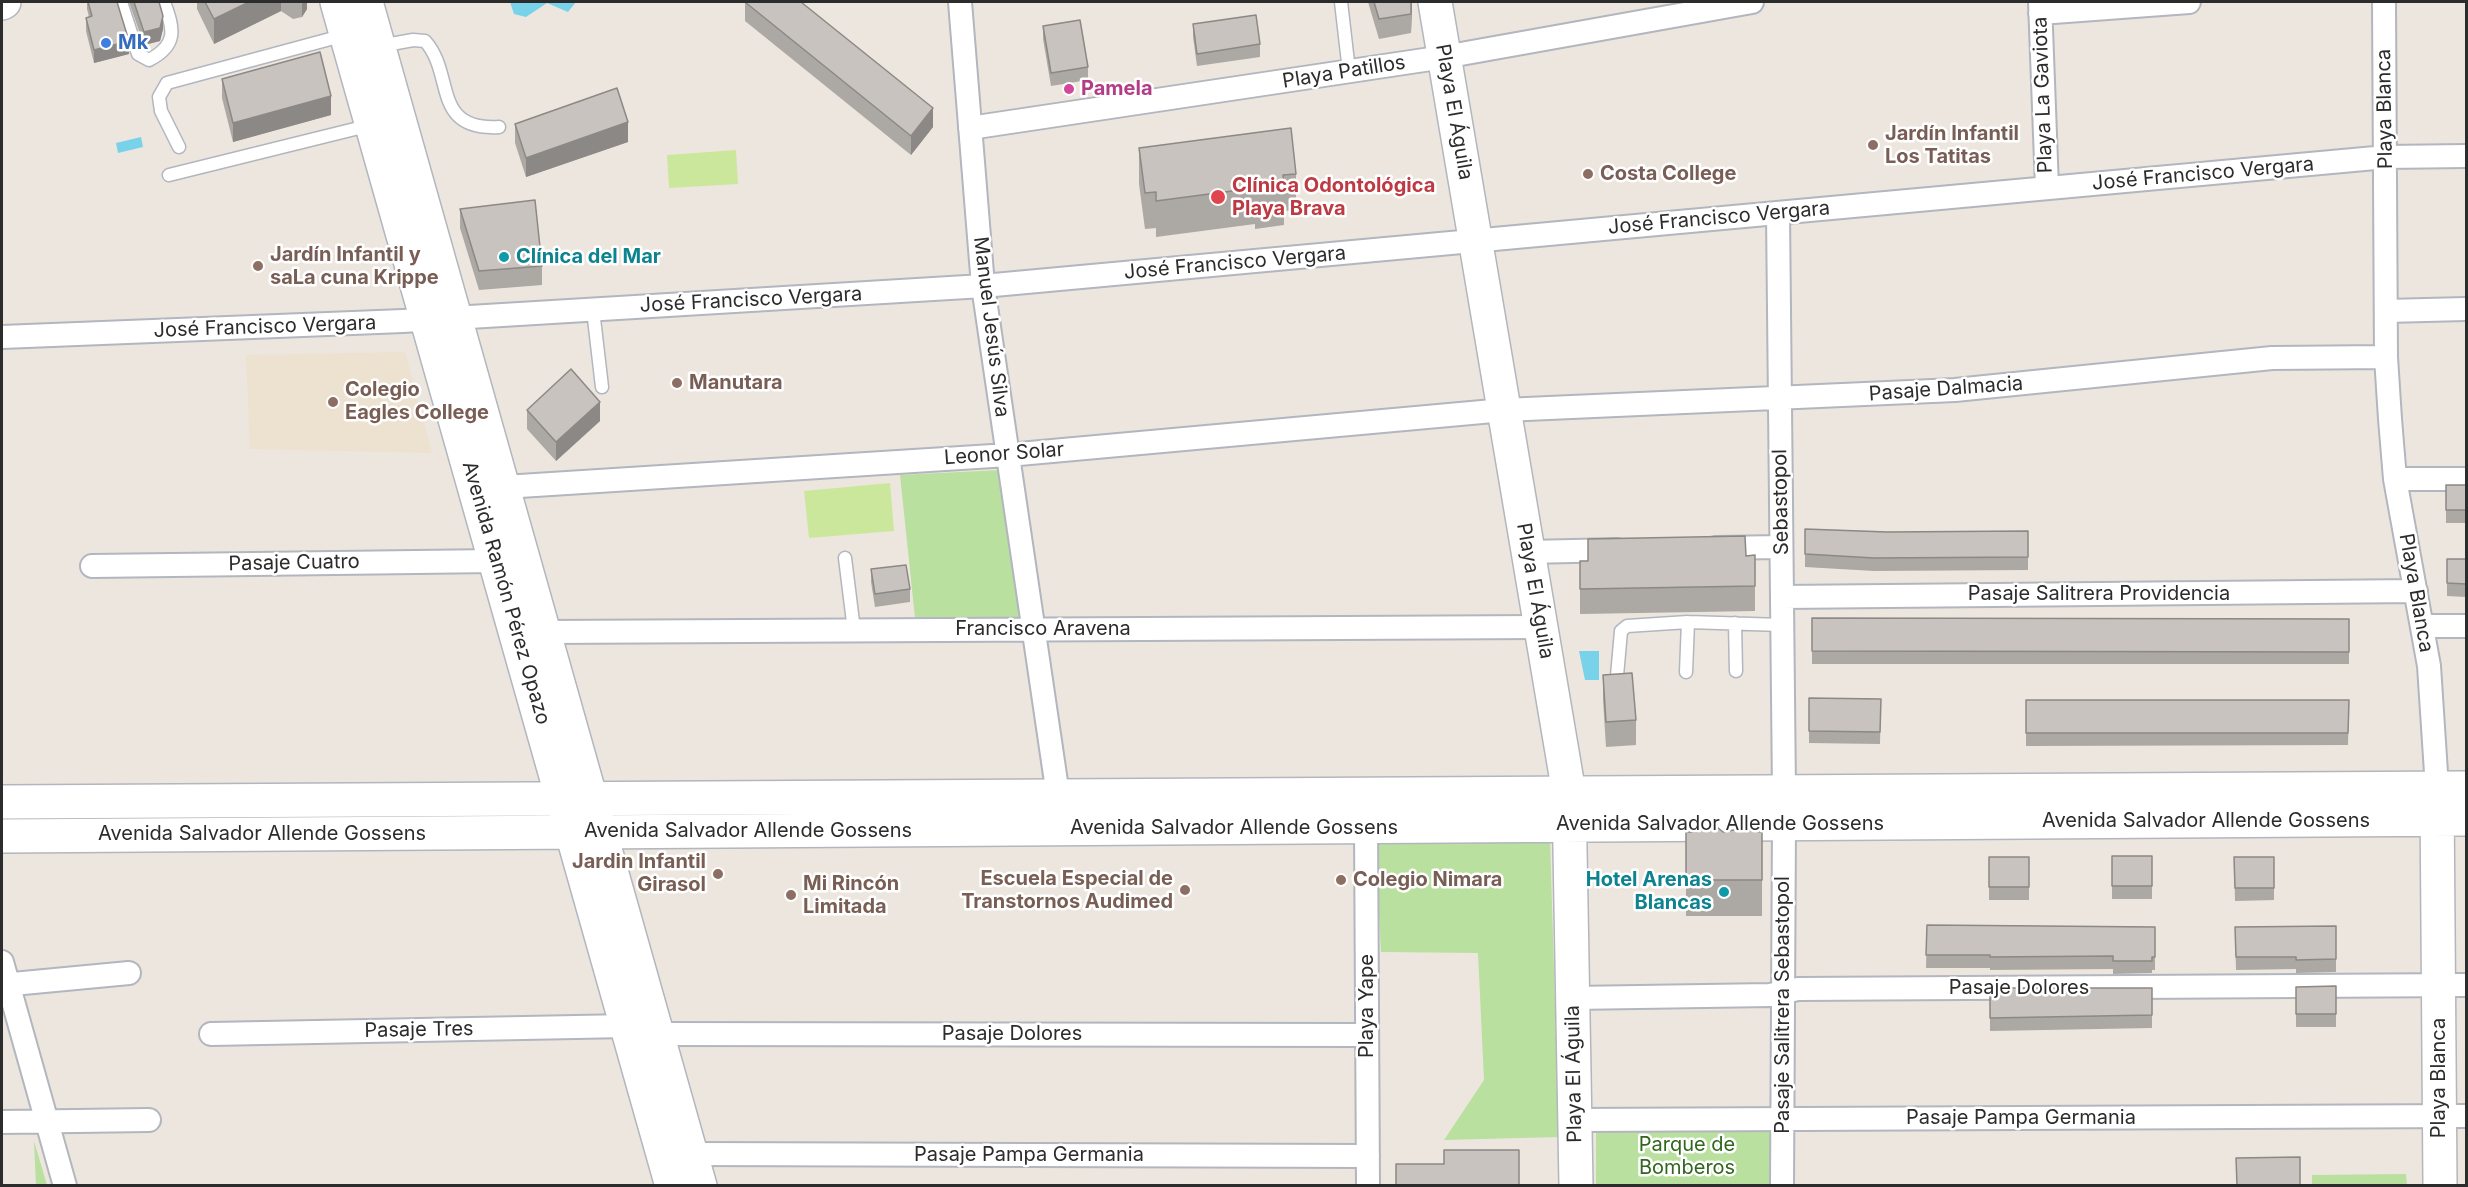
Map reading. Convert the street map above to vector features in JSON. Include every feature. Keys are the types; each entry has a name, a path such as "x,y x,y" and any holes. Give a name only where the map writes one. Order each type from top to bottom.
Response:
{"main road":[{"name":"Avenida Ramón Pérez Opazo","path":"337,2 372,125 504,487 545,632 578,798 643,1030 672,1185"},
{"name":"Avenida Ramón Pérez Opazo","path":"366,2 379,46 497,561 578,798"},
{"name":"Playa El Águila","path":"1435,2 1569,793 1576,1185"},
{"name":"Avenida Salvador Allende Gossens","path":"2,802 1784,792 2452,804"},
{"name":"Avenida Salvador Allende Gossens","path":"2,836 1784,824 2452,804"},
{"name":"Playa Blanca","path":"2440,1185 2453,1116 2452,804"},
{"name":"Avenida Ramón Pérez Opazo","path":"643,1030 691,1154 700,1185"}],"street":[{"name":"Manuel Jesús Silva","path":"960,2 983,286 1063,829"},
{"name":"Playa Patillos","path":"970,128 1444,57 1752,2"},
{"path":"2040,7 2189,2"},
{"name":"Playa Blanca","path":"2384,2 2386,357 2395,479 2452,804"},
{"name":"Playa La Gaviota","path":"2040,7 2047,188"},
{"name":"José Francisco Vergara","path":"2,337 442,319 983,286 2386,157 2466,156"},
{"name":"Sebastopol","path":"1778,213 1784,792"},
{"path":"2386,311 2466,309"},
{"name":"Pasaje Dalmacia","path":"1504,410 1780,399 2026,384 2272,358 2386,357"},
{"name":"Leonor Solar","path":"504,487 1008,455 1504,410"},
{"path":"2395,479 2466,479"},
{"path":"1689,548 1782,546"},
{"path":"1528,552 1643,549"},
{"name":"Pasaje Cuatro","path":"92,566 497,561"},
{"name":"Pasaje Salitrera Providencia","path":"1782,597 2416,591"},
{"path":"2422,626 2466,626"},
{"name":"Francisco Aravena","path":"545,632 1541,627"},
{"name":"Pasaje Salitrera Sebastopol","path":"1782,1185 1784,824"},
{"name":"Playa Yape","path":"1366,827 1368,1185"},
{"path":"2,962 4,984 65,1185"},
{"path":"4,984 129,973"},
{"name":"Pasaje Dolores","path":"1572,998 1770,995 1784,992 2453,985"},
{"name":"Pasaje Dolores","path":"643,1030 1367,1035"},
{"name":"Pasaje Tres","path":"211,1034 643,1030"},
{"name":"Pasaje Pampa Germania","path":"1575,1120 2453,1116"},
{"path":"2,1122 149,1120"},
{"name":"Pasaje Pampa Germania","path":"691,1154 1368,1156"}],"lane":[{"path":"121,2 138,54 149,60 168,48 171,41 164,2"},
{"path":"1341,2 1349,71"},
{"path":"179,147 161,111 159,98 167,83 346,34"},
{"path":"379,46 413,40 425,41 431,48 446,95 459,117 477,128 499,127"},
{"path":"169,175 372,125"},
{"path":"593,310 602,387"},
{"path":"845,558 854,630"},
{"path":"1617,676 1621,631 1627,626 1688,622 1782,625"},
{"path":"1686,672 1688,622"},
{"path":"1735,623 1736,670"}],"shaded area":[{"name":"Colegio Eagles College","path":"405,352 432,453 250,449 246,355"}],"green space":[{"path":"736,150 738,184 669,188 667,155"},
{"path":"1000,470 1023,621 915,618 900,475"},
{"path":"890,483 894,531 809,538 804,491"},
{"path":"1375,836 1550,838 1559,1137 1444,1140 1484,1080 1478,953 1381,952"},
{"name":"Parque de Bomberos","path":"1602,1127 1768,1128 1778,1138 1778,1185 1596,1185 1596,1132"},
{"path":"34,1141 47,1185 36,1185"},
{"path":"2406,1174 2407,1185 2312,1185 2312,1175"}],"water":[{"path":"510,2 576,2 568,12 547,3 526,17 514,14"},
{"path":"141,137 143,147 118,153 116,143"},
{"path":"1579,651 1599,651 1599,680 1585,680"}],"building":[{"path":"88,2 117,2 129,41 94,50 86,18 92,16"},
{"path":"134,2 159,2 163,16 160,28 144,32"},
{"path":"205,2 249,2 214,19"},
{"path":"745,2 801,2 933,108 911,136"},
{"path":"1374,2 1411,2 1411,14 1379,19"},
{"path":"1256,15 1260,44 1197,54 1193,24"},
{"path":"1080,20 1088,67 1051,73 1043,26"},
{"path":"320,52 331,96 233,123 222,79"},
{"path":"617,88 628,122 526,158 515,124"},
{"path":"1291,128 1296,174 1283,175 1284,189 1255,193 1255,188 1156,201 1156,192 1145,193 1139,148"},
{"name":"Clínica del Mar","path":"535,200 542,266 479,271 460,209"},
{"path":"571,369 600,402 556,442 527,410"},
{"path":"2446,485 2466,485 2466,510 2446,510"},
{"path":"1805,529 1887,532 2028,531 2028,557 1874,558 1805,554"},
{"path":"1745,536 1746,556 1755,555 1755,586 1580,589 1580,561 1588,561 1588,539"},
{"path":"2447,559 2466,559 2466,584 2447,583"},
{"path":"906,565 910,589 875,594 871,569"},
{"path":"1812,618 2349,619 2349,652 1812,651"},
{"path":"1632,673 1636,720 1606,722 1603,675"},
{"path":"1809,698 1881,699 1880,732 1809,731"},
{"path":"2026,700 2349,700 2348,733 2026,733"},
{"path":"1704,827 1717,827 1723,832 1739,829 1762,832 1762,880 1686,880 1686,832 1698,832"},
{"path":"2112,856 2152,856 2152,886 2112,886"},
{"path":"1989,857 2029,857 2029,887 1989,887"},
{"path":"2234,857 2274,857 2274,888 2235,888"},
{"path":"1927,925 2155,927 2155,957 2152,957 2152,961 2113,961 2113,956 1926,955"},
{"path":"2336,926 2336,959 2236,957 2235,927"},
{"path":"2336,986 2336,1014 2296,1014 2296,987"},
{"path":"1990,988 2152,988 2152,1015 1990,1018"},
{"path":"1444,1150 1519,1150 1519,1185 1396,1185 1396,1164 1444,1164"},
{"path":"2300,1157 2300,1185 2237,1185 2236,1158"}],"place":[{"name":"Mk","path":"106,43"},
{"name":"Pamela","path":"1069,89"},
{"name":"Jardín Infantil Los Tatitas","path":"1873,145"},
{"name":"Costa College","path":"1588,174"},
{"name":"Clínica Odontológica Playa Brava","path":"1218,197"},
{"name":"Clínica del Mar","path":"504,257"},
{"name":"Jardín Infantil y saLa cuna Krippe","path":"258,266"},
{"name":"Manutara","path":"677,383"},
{"name":"Colegio Eagles College","path":"333,402"},
{"name":"Jardin Infantil Girasol","path":"718,874"},
{"name":"Colegio Nimara","path":"1341,880"},
{"name":"Escuela Especial de Transtornos Audimed","path":"1185,890"},
{"name":"Hotel Arenas Blancas","path":"1724,892"},
{"name":"Mi Rincón Limitada","path":"791,895"}]}
